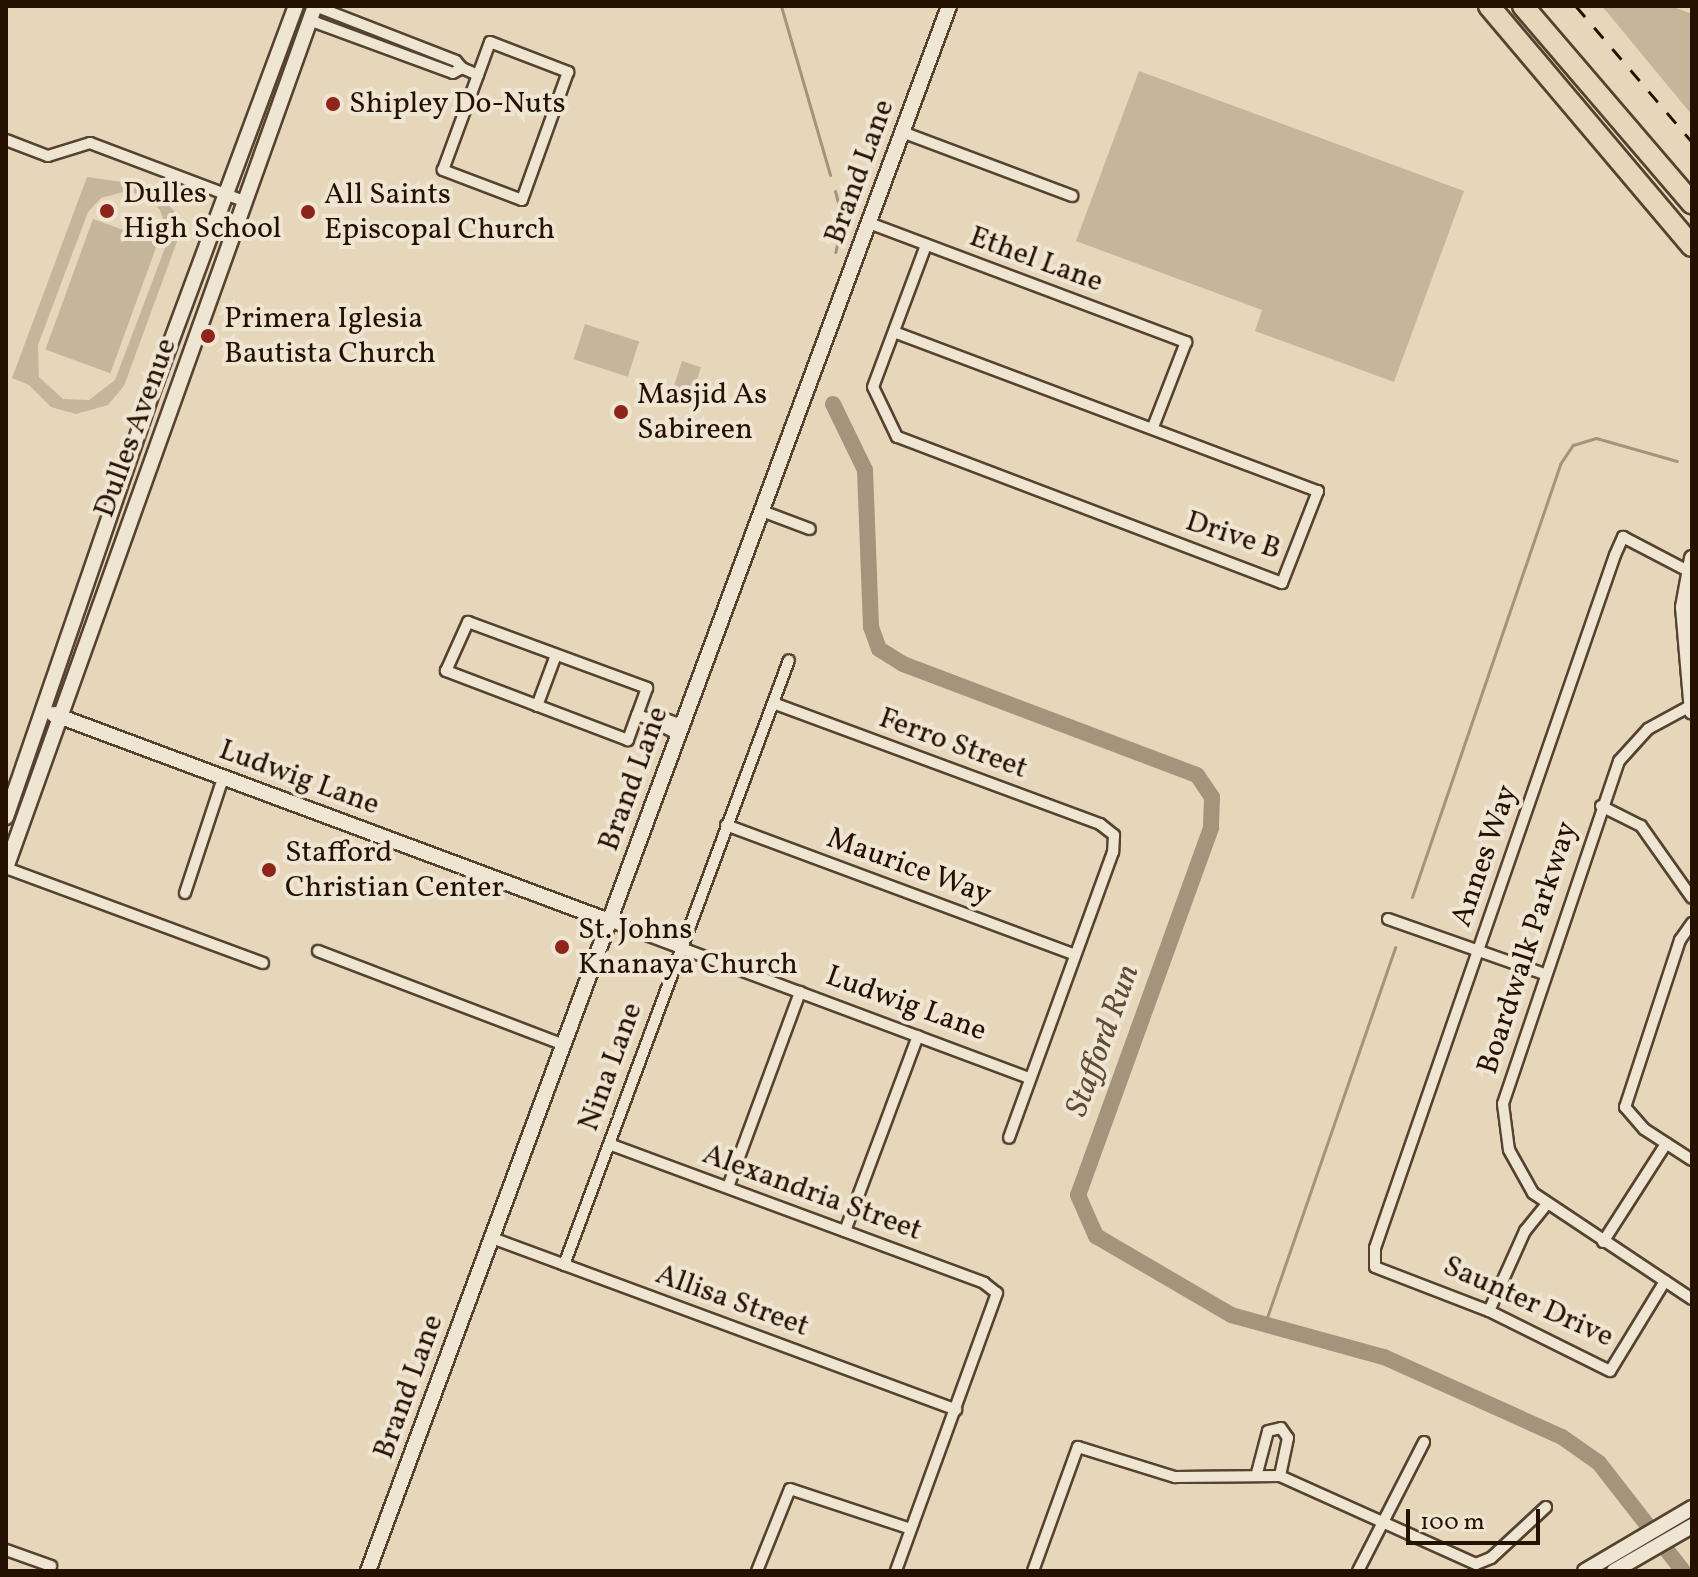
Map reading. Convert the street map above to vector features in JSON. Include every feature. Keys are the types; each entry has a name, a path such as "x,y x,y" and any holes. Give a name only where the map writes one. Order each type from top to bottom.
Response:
{"highway":[{"path":"1489,6 1692,246"},
{"path":"1523,6 1692,203"}],"street":[{"name":"Dulles Avenue","path":"6,817 226,194 296,6"},
{"name":"Brand Lane","path":"368,1571 949,6"},
{"name":"Dulles Avenue","path":"6,868 313,11"},
{"path":"313,11 453,73 462,68 478,75"},
{"path":"490,42 568,72 522,200 443,170 478,75 490,42"},
{"path":"902,132 1072,196"},
{"path":"6,140 48,156 90,143 246,202"},
{"name":"Ethel Lane","path":"869,223 1186,342 1153,427"},
{"path":"894,332 926,245"},
{"name":"Drive B","path":"894,332 1318,491 1282,583 897,437 873,387 894,332"},
{"path":"762,511 810,529"},
{"name":"Annes Way","path":"1375,1267 1375,1248 1623,537 1691,568"},
{"path":"1691,568 1683,607 1692,708"},
{"path":"468,622 556,655 647,688 628,740 446,671 462,627 468,622"},
{"path":"537,706 556,655"},
{"name":"Nina Lane","path":"564,1265 789,660"},
{"name":"Ferro Street","path":"773,703 1100,824 1114,835 1113,852 1075,955"},
{"name":"Boardwalk Parkway","path":"1692,708 1661,720 1630,746 1601,806 1503,1104 1509,1150 1546,1205 1692,1299"},
{"name":"Ludwig Lane","path":"45,711 1029,1078"},
{"path":"637,715 680,730"},
{"path":"185,893 223,778"},
{"path":"1601,806 1641,826 1692,898"},
{"name":"Maurice Way","path":"726,825 1075,955"},
{"path":"6,868 263,963"},
{"path":"1388,919 1544,974"},
{"path":"1692,923 1680,940 1625,1107 1666,1144 1692,1160"},
{"path":"318,951 564,1045"},
{"path":"1009,1138 1075,955"},
{"path":"728,1187 800,992"},
{"path":"845,1231 918,1036"},
{"name":"Alexandria Street","path":"609,1144 984,1283 997,1293 956,1410"},
{"path":"1603,1242 1666,1144"},
{"path":"1489,1311 1525,1231 1546,1205"},
{"name":"Allisa Street","path":"492,1238 956,1410"},
{"name":"Saunter Drive","path":"1375,1267 1489,1311 1610,1371 1665,1281"},
{"path":"896,1571 956,1410"},
{"path":"1257,1473 1268,1431 1281,1428 1288,1438 1280,1476"},
{"path":"1358,1571 1424,1442"},
{"path":"1033,1571 1078,1447 1175,1477 1257,1473 1280,1476 1385,1520 1476,1564 1491,1558 1546,1507"},
{"path":"757,1571 790,1489 802,1488 911,1529"},
{"path":"1585,1571 1681,1526 1692,1508"},
{"path":"1614,1571 1635,1549"},
{"path":"6,1550 51,1566"}],"shaded area":[{"path":"1602,6 1671,6 1692,14 1692,115"},
{"path":"1139,71 1464,191 1394,382 1255,331 1262,310 1076,241"},
{"path":"87,177 151,186 174,211 179,236 124,386 108,405 76,414 51,407 29,385 12,378","holes":["127,191 146,196 160,210 167,229 165,248 115,380 89,400 63,399 39,377 38,345 88,212 101,198"]},
{"path":"93,219 158,243 110,373 45,350"},
{"path":"585,324 639,342 628,377 574,359"},
{"path":"682,361 701,367 690,402 671,396"}],"waterway":[{"name":"Stafford Run","path":"781,6 830,175"},
{"name":"Stafford Run","path":"835,191 843,221 835,252"},
{"name":"Stafford Run","path":"833,404 865,470 871,627 879,649 903,664 1197,775 1212,797 1211,828 1078,1195 1096,1236 1231,1315 1384,1357 1562,1437 1599,1463 1683,1571"},
{"path":"1412,897 1560,464 1573,445 1596,438 1677,461"},
{"path":"1264,1326 1395,947"}],"railway":[{"path":"1576,6 1692,142"}],"place":[{"name":"Shipley Do-Nuts","path":"333,104"},
{"name":"Dulles High School","path":"107,211"},
{"name":"All Saints Episcopal Church","path":"308,212"},
{"name":"Primera Iglesia Bautista Church","path":"208,336"},
{"name":"Masjid As Sabireen","path":"621,412"},
{"name":"Stafford Christian Center","path":"269,870"},
{"name":"St. Johns Knanaya Church","path":"562,947"}]}
